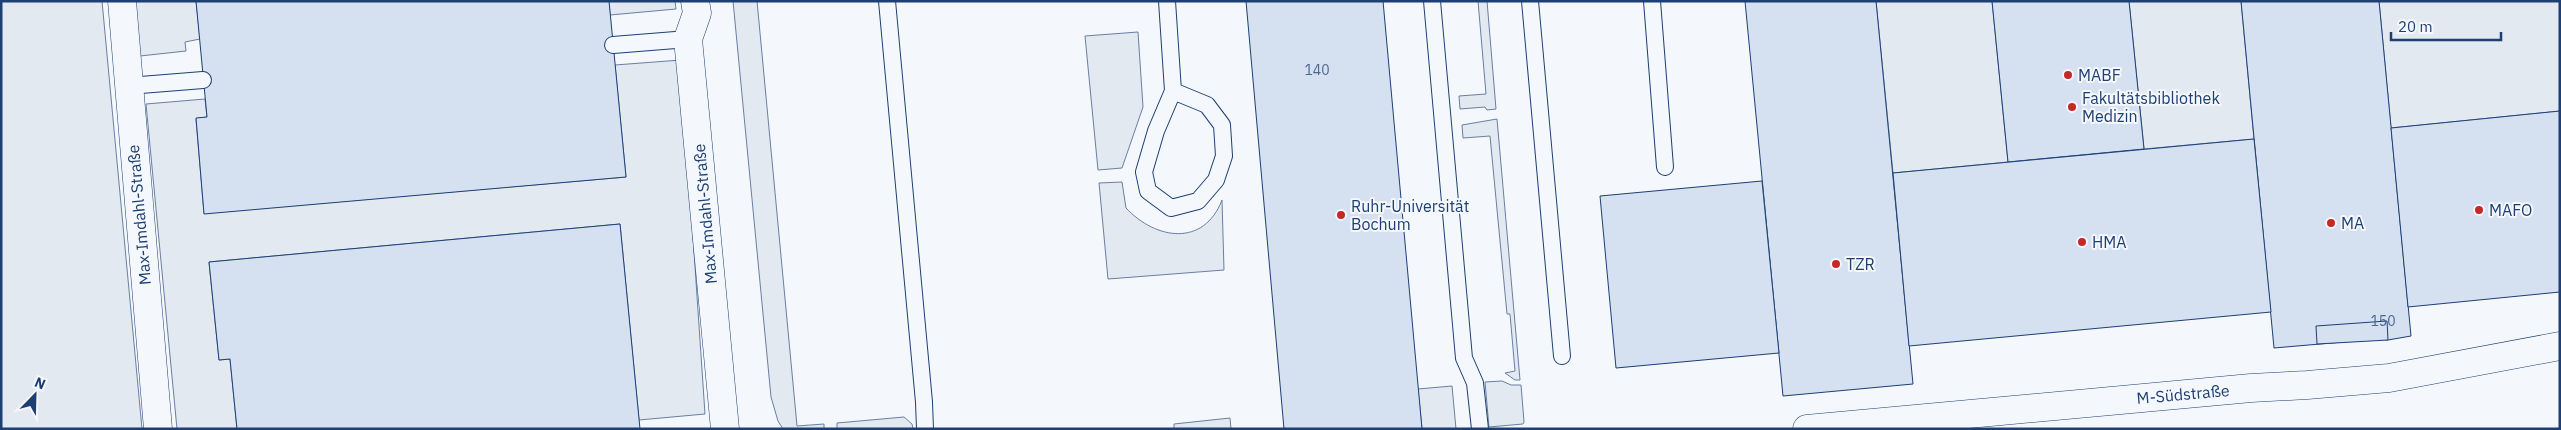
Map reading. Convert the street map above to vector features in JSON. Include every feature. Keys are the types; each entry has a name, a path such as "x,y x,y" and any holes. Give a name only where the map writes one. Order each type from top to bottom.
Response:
{"street":[{"name":"Max-Imdahl-Straße","path":"122,1 158,429"},
{"name":"Max-Imdahl-Straße","path":"695,1 696,13 688,39 725,429"},
{"name":"M-Südstraße","path":"1807,429 2251,388 2389,378 2559,347"}],"lane":[{"path":"887,1 925,429"},
{"path":"1167,1 1173,91 1156,131 1144,172 1148,191 1171,208 1198,201 1216,180 1224,156 1222,125 1207,105 1173,91"},
{"path":"1432,1 1464,358 1475,384 1480,429"},
{"path":"1530,1 1562,356"},
{"path":"1652,1 1665,166"},
{"path":"613,46 688,39"},
{"path":"128,86 204,80"}],"shaded area":[{"path":"1,1 102,1 142,429 1,429"},
{"path":"134,1 196,1 200,39 185,42 186,51 140,56"},
{"path":"609,1 675,1 676,9 610,15"},
{"path":"733,1 757,1 797,426 824,424 824,429 783,429 778,421 771,397"},
{"path":"1478,1 1487,1 1496,109 1487,110 1485,107 1460,109 1459,96 1486,94"},
{"path":"1876,1 1992,1 2008,162 1893,173"},
{"path":"2129,1 2241,1 2254,139 2144,149"},
{"path":"2379,1 2560,1 2560,111 2391,128"},
{"path":"1138,32 1143,107 1122,168 1098,170 1085,36"},
{"path":"681,60 705,414 639,420 620,224 209,262 219,360 230,359 237,429 177,429 146,104 205,99 207,117 196,119 204,213 626,177 615,65"},
{"path":"1497,119 1520,380 1515,380 1505,373 1515,371 1510,314 1507,314 1490,136 1463,138 1462,125"},
{"path":"1122,182 1126,208 1151,227 1165,232 1178,234 1192,232 1204,226 1214,215 1222,200 1224,270 1108,279 1099,183"},
{"path":"1502,381 1511,385 1521,385 1523,424 1489,427 1485,382"},
{"path":"1452,386 1456,429 1422,429 1418,389"},
{"path":"904,417 912,424 913,429 837,429 837,423"},
{"path":"1230,418 1231,429 1174,429 1174,424"}],"building":[{"path":"196,1 609,1 626,177 204,214 196,118 207,117"},
{"path":"1246,1 1383,1 1422,429 1284,429"},
{"name":"TZR","path":"1745,1 1876,1 1913,384 1783,396"},
{"name":"MABF","path":"1992,1 2129,1 2144,149 2008,162"},
{"name":"MA","path":"2241,1 2379,1 2411,336 2388,340 2378,339 2274,348"},
{"name":"MAFO","path":"2560,111 2560,292 2408,307 2391,128"},
{"name":"HMA","path":"2254,139 2271,312 1909,346 1893,173"},
{"path":"1762,181 1779,353 1616,368 1600,196"},
{"path":"620,224 640,429 237,429 230,359 219,360 209,262"},
{"path":"2387,321 2388,340 2317,344 2316,326"}],"place":[{"name":"MABF","path":"2068,75"},
{"name":"Fakultätsbibliothek Medizin","path":"2072,107"},
{"name":"MAFO","path":"2479,210"},
{"name":"Ruhr-Universität Bochum","path":"1341,215"},
{"name":"MA","path":"2331,223"},
{"name":"HMA","path":"2082,242"},
{"name":"TZR","path":"1836,264"}]}
